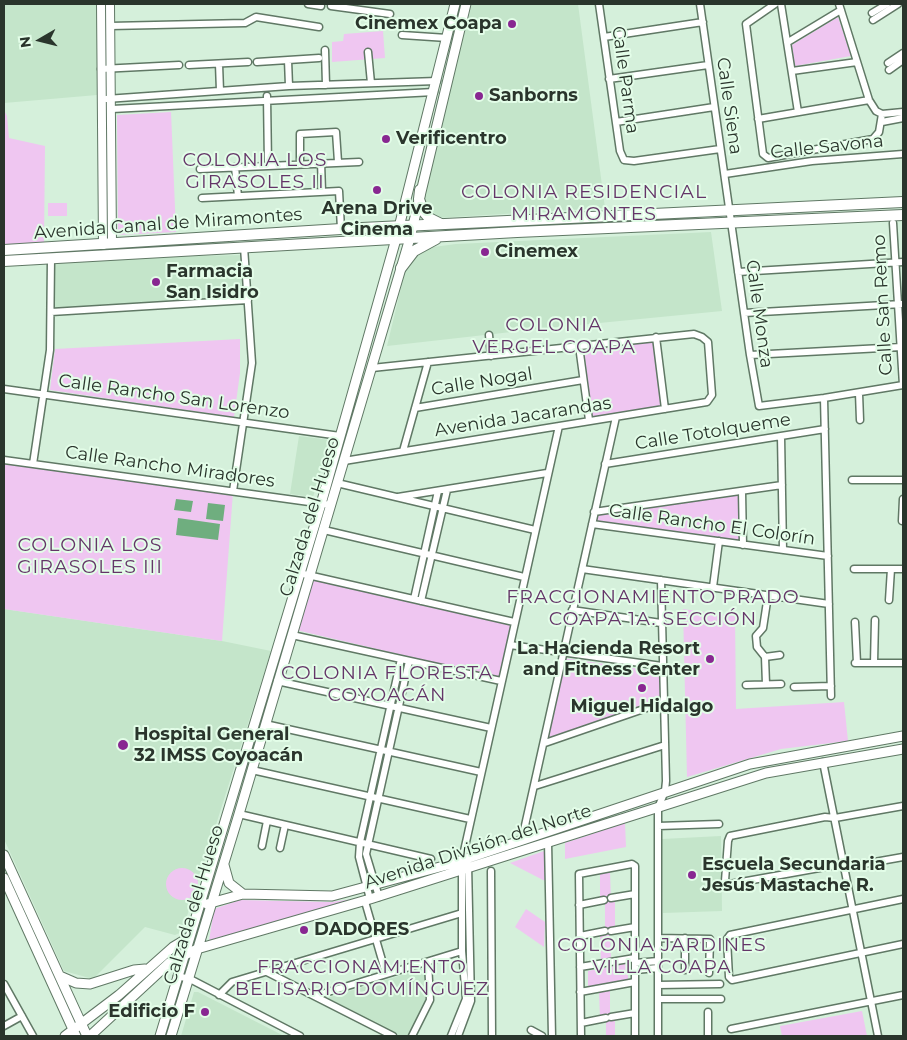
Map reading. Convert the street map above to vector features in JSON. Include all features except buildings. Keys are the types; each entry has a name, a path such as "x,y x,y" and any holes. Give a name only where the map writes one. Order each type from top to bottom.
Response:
{"main road":[{"name":"Calzada del Hueso","path":"160,1036 182,956 321,504 396,239 455,4"},
{"name":"Calzada del Hueso","path":"170,1036 190,977 210,903 239,814 410,238 466,4"},
{"path":"420,190 419,199 424,212 433,221 444,224"},
{"name":"Avenida Canal de Miramontes","path":"4,250 341,229 903,202"},
{"name":"Avenida Canal de Miramontes","path":"4,261 410,238 903,215"},
{"path":"401,268 420,246 432,240 450,236"},
{"path":"900,737 901,749"},
{"name":"Avenida División del Norte","path":"197,908 243,894 332,896 465,859 665,791 770,759 900,737"},
{"name":"Avenida División del Norte","path":"89,1036 169,963 197,949 371,900 772,771 901,749"},
{"path":"781,757 780,765 785,769"},
{"path":"770,759 776,765 772,771"},
{"path":"4,855 81,1025 89,1036"},
{"path":"224,863 229,883 243,894"},
{"path":"4,878 71,1034 146,970 188,938"},
{"path":"60,976 76,983 90,984 134,970 146,970"}],"street":[{"path":"101,4 101,69 108,244"},
{"path":"108,244 112,109 110,4"},
{"path":"308,4 321,6"},
{"name":"Calle Parma","path":"599,4 620,151 624,160 634,161 720,149"},
{"name":"Calle Siena","path":"700,4 731,223"},
{"path":"775,4 746,24 763,154 768,158 873,140 879,132 882,118"},
{"path":"782,4 798,112"},
{"path":"887,4 873,16 898,4"},
{"path":"331,6 359,7 390,14"},
{"path":"788,42 840,7 869,100 882,118 903,118"},
{"path":"110,26 246,23 256,17 319,27"},
{"path":"604,37 702,22"},
{"path":"402,35 447,38"},
{"path":"325,50 326,85"},
{"path":"368,52 371,84"},
{"path":"888,63 903,53"},
{"path":"257,62 319,58"},
{"path":"288,60 289,86"},
{"path":"888,70 903,60"},
{"path":"189,65 248,62"},
{"path":"792,71 857,62"},
{"path":"219,64 220,91"},
{"path":"101,69 179,65"},
{"path":"609,79 708,65"},
{"path":"102,100 289,86 437,81"},
{"path":"353,84 353,95"},
{"path":"267,88 268,165"},
{"path":"112,109 267,99 434,92"},
{"path":"190,93 190,104"},
{"path":"758,119 869,100"},
{"path":"616,122 714,107"},
{"path":"882,118 903,112"},
{"path":"300,163 300,134 336,132 338,162"},
{"name":"Calle Savona","path":"725,174 812,161 903,154"},
{"path":"200,169 321,162 359,162"},
{"path":"321,162 322,192"},
{"path":"235,168 238,196"},
{"path":"202,198 339,191 341,229"},
{"name":"Calle San Remo","path":"893,222 900,262 903,385"},
{"name":"Calle Monza","path":"731,223 757,403 763,407 824,398"},
{"path":"233,491 252,363 244,247"},
{"path":"33,464 50,350 52,312 51,259"},
{"path":"738,272 900,262"},
{"path":"52,312 248,300"},
{"path":"744,313 902,304"},
{"name":"Avenida Jacarandas","path":"344,461 707,402 712,394 708,342 694,334 656,337"},
{"path":"489,335 491,356"},
{"path":"372,368 656,337 665,409"},
{"path":"580,346 589,420"},
{"path":"750,355 902,347"},
{"path":"403,452 428,362"},
{"name":"Calle Nogal","path":"415,408 583,380"},
{"path":"831,696 824,398 903,385"},
{"name":"Calle Rancho San Lorenzo","path":"4,389 340,436"},
{"path":"859,393 860,420"},
{"path":"522,839 545,743 572,610 616,417"},
{"path":"458,1036 471,1000 465,930 465,846 559,426"},
{"name":"Calle Totolqueme","path":"605,464 825,429"},
{"path":"781,436 783,550"},
{"name":"Calle Rancho Miradores","path":"4,460 331,506"},
{"path":"394,498 547,473"},
{"path":"852,480 903,480"},
{"path":"337,483 442,510 535,530"},
{"path":"594,512 782,484"},
{"path":"417,600 447,490"},
{"path":"428,554 438,491"},
{"path":"742,491 743,545"},
{"path":"902,521 903,499"},
{"name":"Calle Rancho El Colorín","path":"592,524 828,556"},
{"path":"324,530 524,577"},
{"path":"713,587 719,542"},
{"path":"854,568 903,569"},
{"path":"582,569 829,604"},
{"path":"889,600 891,569"},
{"path":"299,573 514,622"},
{"path":"658,1036 658,808 665,791 661,580"},
{"path":"766,684 765,657 757,647 756,636 762,628 768,595"},
{"path":"572,610 661,623"},
{"path":"874,663 875,620"},
{"path":"856,622 856,663 903,663"},
{"path":"292,635 501,682"},
{"path":"510,645 662,666"},
{"path":"765,657 780,654"},
{"path":"371,886 359,857 360,842 401,659"},
{"path":"386,974 376,939 371,886 366,858 409,661"},
{"path":"278,681 491,728"},
{"path":"746,685 781,684"},
{"path":"794,687 831,686"},
{"path":"545,743 664,702"},
{"path":"265,724 481,772"},
{"path":"535,786 665,745"},
{"path":"823,762 878,1036"},
{"path":"252,770 470,819"},
{"path":"903,806 835,818 825,817 728,837 725,881 727,884 836,865 844,866 903,857"},
{"path":"239,814 431,858"},
{"path":"262,846 267,821"},
{"path":"658,826 719,824"},
{"path":"280,848 285,825"},
{"path":"548,842 552,1036"},
{"path":"581,1036 578,877 581,873 632,864 635,866 635,1036"},
{"path":"451,1036 466,999 462,950 465,930 462,913 465,869"},
{"path":"491,871 492,1036"},
{"path":"612,898 635,894"},
{"path":"903,899 730,935 728,939 729,977 732,980 903,944"},
{"path":"579,905 604,900"},
{"path":"219,995 232,982 462,913"},
{"path":"580,936 635,927"},
{"path":"658,938 710,939 709,972"},
{"path":"685,938 685,970"},
{"path":"315,996 462,950"},
{"path":"580,968 658,961"},
{"path":"412,1036 430,1000 428,962"},
{"path":"635,963 658,968"},
{"path":"267,972 393,1036"},
{"path":"178,973 190,977 202,986 300,1036"},
{"path":"580,992 635,982"},
{"path":"4,984 33,1036"},
{"path":"658,984 720,984"},
{"path":"731,1029 903,995"},
{"path":"658,999 721,999"},
{"path":"708,1012 708,1036"},
{"path":"581,1023 635,1013"},
{"path":"4,1026 22,1016"},
{"path":"531,1030 542,1036"}],"shaded area":[{"path":"4,4 97,4 97,95 4,103"},
{"path":"472,4 578,4 605,208 436,218 426,211 422,195"},
{"path":"838,17 851,56 795,66 792,45"},
{"path":"383,31 385,58 332,62 332,42 343,41 344,34"},
{"path":"4,110 7,116 9,138 45,146 44,243 4,245"},
{"path":"171,112 176,232 118,235 117,115"},
{"path":"48,203 67,203 67,216 48,216"},
{"path":"711,232 722,311 387,346 406,267 412,257 426,248 456,244"},
{"path":"245,255 247,303 51,311 50,259"},
{"path":"240,339 240,373 234,417 50,390 55,349"},
{"path":"653,340 662,409 592,420 584,349"},
{"path":"299,436 330,440 313,497 290,494"},
{"path":"4,461 233,492 222,641 4,609"},
{"path":"741,493 742,544 595,524 597,512"},
{"path":"176,499 193,501 191,512 174,510"},
{"path":"208,503 225,505 223,521 206,519"},
{"path":"178,518 220,524 218,540 176,535"},
{"path":"314,577 511,624 500,678 296,630"},
{"name":"Hospital General 32 IMSS Coyoacán","path":"4,609 222,641 271,651 182,932 175,935 145,927 93,979 64,971 4,839"},
{"name":"La Hacienda Resort and Fitness Center","path":"683,609 735,616 736,709 844,702 848,741 781,749 687,777"},
{"path":"563,658 661,672 661,700 548,740"},
{"path":"625,823 626,847 565,859 565,843"},
{"name":"Escuela Secundaria Jesús Mastache R.","path":"721,836 722,911 663,913 662,839"},
{"path":"544,851 545,881 510,863"},
{"path":"182,868 193,873 198,884 193,895 182,900 171,895 166,884 171,873"},
{"path":"610,871 611,902 615,902 615,928 610,930 611,960 601,961 600,936 605,935 605,899 600,899 600,874"},
{"path":"360,898 209,941 214,909 240,900 331,902"},
{"path":"526,909 545,922 544,947 515,927"},
{"path":"628,963 628,981 588,989 588,971"},
{"path":"425,968 425,1006 409,1036 401,1036 327,998"},
{"path":"610,990 610,1021 615,1020 615,1036 606,1036 606,1017 600,1018 599,992"},
{"path":"194,992 198,992 284,1036 181,1036"},
{"path":"862,1011 867,1036 782,1036 780,1026"}],"place":[{"name":"Cinemex Coapa","path":"512,24"},
{"name":"Sanborns","path":"479,96"},
{"name":"Verificentro","path":"386,139"},
{"name":"Arena Drive Cinema","path":"377,190"},
{"name":"Cinemex","path":"485,252"},
{"name":"Farmacia San Isidro","path":"156,282"},
{"name":"La Hacienda Resort and Fitness Center","path":"710,659"},
{"name":"Miguel Hidalgo","path":"642,688"},
{"name":"Hospital General 32 IMSS Coyoacán","path":"123,745"},
{"name":"Escuela Secundaria Jesús Mastache R.","path":"692,875"},
{"name":"DADORES","path":"304,930"},
{"name":"Edificio F","path":"205,1012"}],"district":[{"name":"COLONIA LOS GIRASOLES II","path":"255,171"},
{"name":"COLONIA RESIDENCIAL MIRAMONTES","path":"584,203"},
{"name":"COLONIA VERGEL COAPA","path":"554,336"},
{"name":"COLONIA LOS GIRASOLES III","path":"90,556"},
{"name":"FRACCIONAMIENTO PRADO COAPA 1A. SECCIÓN","path":"653,608"},
{"name":"COLONIA FLORESTA COYOACÁN","path":"387,684"},
{"name":"COLONIA JARDINES VILLA COAPA","path":"662,956"},
{"name":"FRACCIONAMIENTO BELISARIO DOMÍNGUEZ","path":"362,978"}]}
